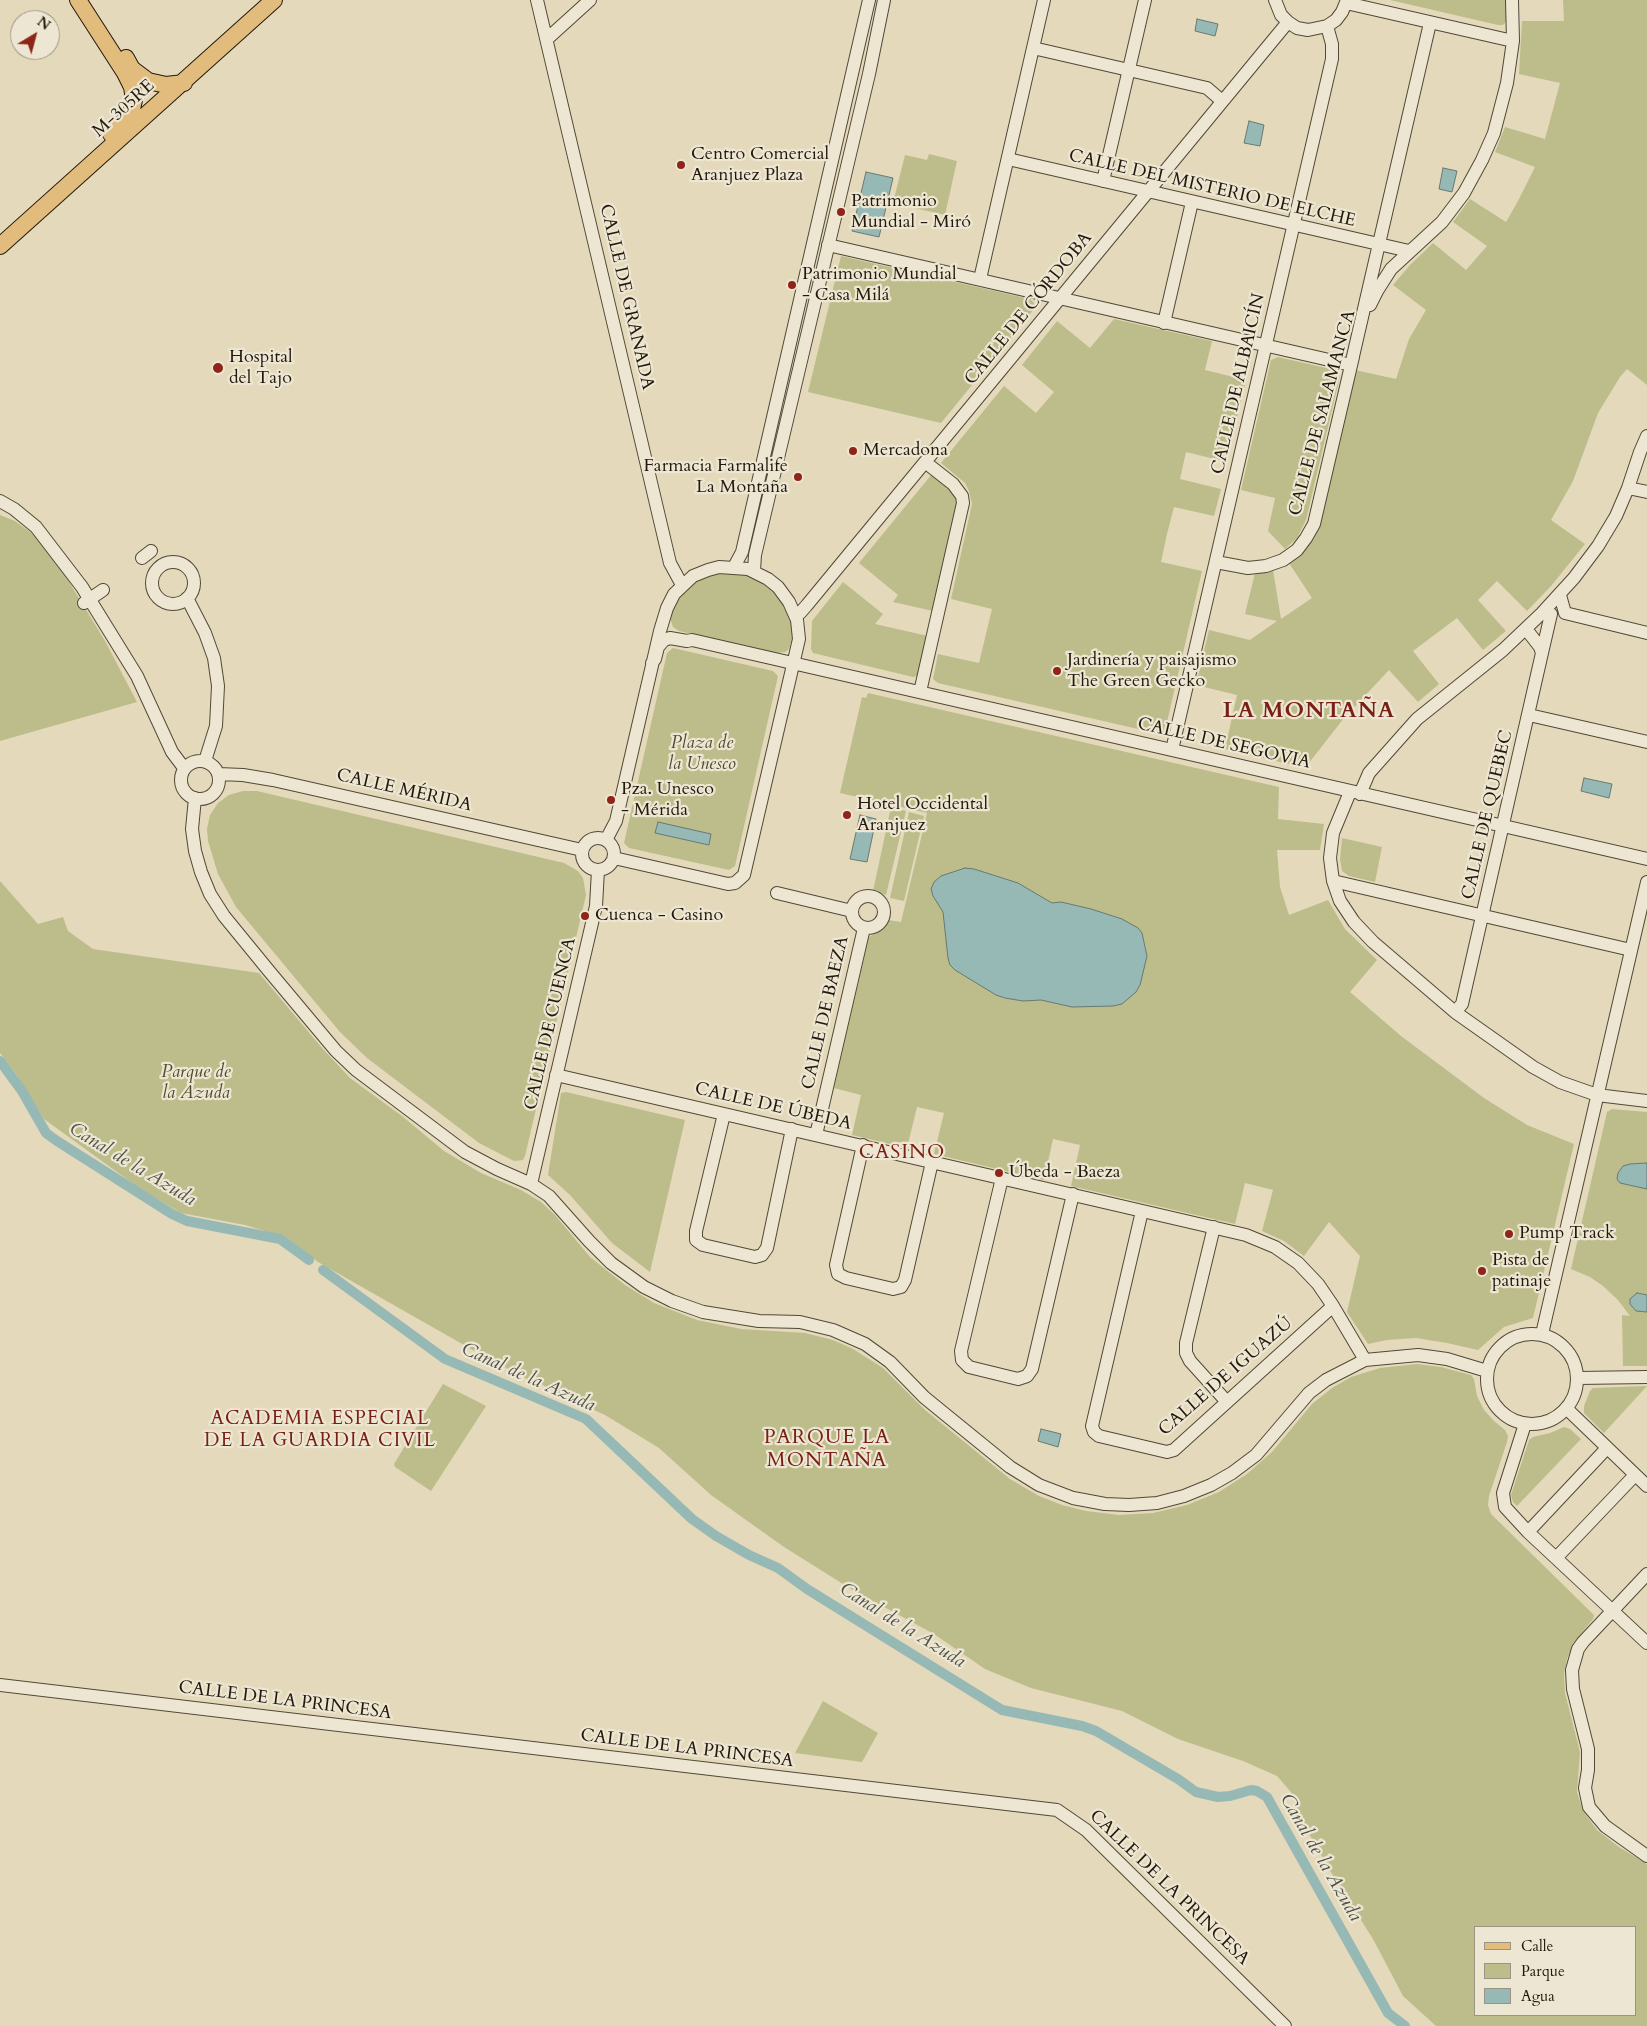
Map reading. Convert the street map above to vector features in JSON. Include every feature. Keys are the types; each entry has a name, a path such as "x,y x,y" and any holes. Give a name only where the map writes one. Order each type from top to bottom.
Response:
{"main road":[{"path":"78,0 132,87 134,100 131,114"},
{"path":"88,0 132,69 143,78 155,83 166,85 184,83"},
{"name":"M-305RE","path":"0,246 184,83 274,0"},
{"path":"61,192 79,166 131,114 155,83"}],"street":[{"path":"537,0 547,39 590,0"},
{"path":"734,567 739,560 744,543 869,0"},
{"path":"754,571 755,555 884,0"},
{"path":"980,279 1044,0"},
{"path":"1103,181 1145,0"},
{"path":"1275,0 1281,15 1288,22 1297,28 1308,30 1327,26 1336,20 1346,1 1430,23 1513,41"},
{"name":"CALLE DE SALAMANCA","path":"1216,562 1248,568 1266,566 1283,560 1297,550 1314,524 1351,365 1364,318 1377,291 1391,269 1442,222 1464,193 1494,133 1508,83 1513,41 1512,0"},
{"name":"CALLE DE CÓRDOBA","path":"795,614 800,613 808,605 1288,22"},
{"path":"828,245 1351,365 1430,23"},
{"name":"CALLE DE ALBAICÍN","path":"1172,750 1332,59 1332,44 1327,26"},
{"name":"CALLE DE GRANADA","path":"547,39 670,563 682,585"},
{"path":"1033,48 1207,88 1222,100"},
{"name":"CALLE DEL MISTERIO DE ELCHE","path":"1008,160 1409,252"},
{"path":"1164,322 1192,202"},
{"path":"1647,436 1616,516 1598,546 1546,614 1417,719 1369,774 1355,793 1333,833 1330,858 1340,902 1354,922 1403,969 1455,1012 1534,1067 1560,1082 1597,1095 1647,1101"},
{"path":"920,692 963,503 962,496 953,484 925,462"},
{"path":"1628,488 1647,492"},
{"path":"0,501 22,514 36,526 68,567 87,601 136,676 172,752 184,768"},
{"path":"606,840 616,821 662,623 674,594 693,576 708,570 734,567 754,571 778,587 789,602 798,626 798,644 747,867 740,880 728,884 614,858"},
{"path":"87,601 103,590"},
{"path":"1560,594 1565,613"},
{"path":"187,598 205,633 214,658 218,686 216,726 205,761"},
{"path":"670,603 668,625 676,633 688,636 692,640"},
{"path":"1546,614 1565,613 1647,633"},
{"name":"CALLE DE QUEBEC","path":"1455,1012 1462,1004 1529,715 1542,653 1546,614"},
{"path":"1526,629 1540,647 1542,653"},
{"path":"652,663 658,647 664,640 670,638 692,640 794,664"},
{"path":"758,655 784,656 798,644"},
{"name":"CALLE DE SEGOVIA","path":"794,664 1647,859"},
{"path":"1529,715 1647,742"},
{"path":"194,761 205,761 211,764 218,774 218,786 206,798 195,798 182,788 180,778 184,768 194,761"},
{"name":"CALLE MÉRIDA","path":"218,774 243,775 273,780 582,850"},
{"path":"195,798 192,812 193,836 201,872 210,894 224,916 330,1044 356,1070 466,1152 497,1170 531,1184 549,1196 611,1263 644,1287 672,1301 703,1312 759,1321 800,1322 833,1330 865,1344 890,1362 924,1397 1010,1467 1039,1485 1073,1498 1105,1504 1158,1503 1184,1496 1211,1485 1232,1473 1256,1455 1309,1393 1326,1380 1364,1360 1418,1355 1447,1359 1487,1370"},
{"path":"596,837 606,840 613,848 614,858 607,867 598,870 592,869 584,862 582,850 591,839 596,837"},
{"name":"CALLE DE CUENCA","path":"531,1184 596,906 598,870"},
{"path":"1334,881 1631,950"},
{"path":"1542,1334 1647,882"},
{"path":"777,893 852,910"},
{"name":"CALLE DE BAEZA","path":"864,896 871,896 882,905 883,915 881,921 876,926 864,928 855,922 852,910 858,899 864,896"},
{"name":"CALLE DE BAEZA","path":"816,1135 864,928"},
{"name":"CALLE DE ÚBEDA","path":"556,1075 1246,1235 1275,1247 1298,1263 1318,1284 1364,1360"},
{"path":"724,1114 696,1232 696,1240 703,1245 755,1257 762,1256 767,1248 792,1130"},
{"path":"863,1145 836,1265 838,1274 846,1278 893,1289 901,1287 905,1280 932,1162"},
{"path":"1002,1178 961,1351 962,1360 969,1367 1018,1379 1027,1376 1032,1369 1073,1194"},
{"name":"CALLE DE IGUAZÚ","path":"1142,1211 1092,1426 1098,1436 1167,1452 1174,1450 1333,1306"},
{"path":"1214,1227 1186,1343 1186,1353 1190,1361 1227,1402"},
{"path":"1527,1333 1542,1334 1557,1340 1576,1363 1577,1389 1566,1408 1555,1418 1540,1423 1525,1424 1511,1419 1493,1403 1487,1385 1487,1370 1497,1350 1509,1340 1527,1333"},
{"path":"1578,1378 1647,1378"},
{"path":"1566,1408 1647,1486"},
{"path":"1525,1424 1503,1493 1503,1502 1507,1512 1647,1643"},
{"path":"1528,1532 1607,1448"},
{"path":"1556,1558 1635,1475"},
{"path":"1647,1574 1578,1649 1572,1670 1573,1689 1588,1748 1588,1770 1585,1788 1589,1807 1604,1826 1647,1856"},
{"name":"CALLE DE LA PRINCESA","path":"0,1685 1057,1810 1086,1830 1285,2026"}],"green space":[{"path":"1390,0 1507,0 1507,21 1503,25 1498,25"},
{"path":"1563,0 1647,0 1647,385 1627,369 1620,377 1598,413 1573,481 1551,520 1585,544 1551,586 1527,611 1497,581 1478,600 1506,631 1483,650 1457,618 1413,651 1439,684 1418,702 1389,670 1344,718 1305,768 1225,749 1237,695 1196,685 1209,630 1250,640 1277,621 1245,614 1255,573 1273,570 1281,619 1312,598 1289,563 1306,549 1319,528 1355,370 1396,379 1409,339 1426,310 1393,285 1433,243 1466,270 1487,246 1453,222 1470,199 1506,222 1518,201 1535,167 1495,152 1505,127 1545,139 1560,83 1519,74 1522,21 1564,21"},
{"path":"929,154 957,161 945,215 893,203 905,155 927,160"},
{"path":"841,256 1030,299 1034,303 1034,309 941,423 808,392"},
{"path":"1114,319 1212,341 1205,370 1246,380 1227,462 1186,452 1180,479 1221,489 1214,516 1174,507 1167,534 1161,562 1202,571 1164,735 938,683 933,679 938,654 979,663 992,609 951,599 972,504 965,483 941,463 1004,386 1036,413 1054,392 1022,365 1057,321 1090,348"},
{"path":"1278,357 1335,370 1340,376 1306,520 1297,538 1285,549 1268,531 1275,498 1241,490 1271,360"},
{"path":"932,474 954,493 958,503 933,611 893,602 898,595 859,563"},
{"path":"0,515 15,521 33,534 54,557 105,641 137,702 0,741"},
{"path":"718,573 743,574 756,578 779,596 791,619 793,636 789,649 785,652 775,653 679,631 673,627 670,618 678,599 691,584"},
{"path":"843,582 883,614 875,624 928,636 917,676 913,677 813,653 811,649 812,621"},
{"name":"Plaza de la Unesco","path":"673,648 773,671 778,676 735,866 729,870 629,848 624,843 667,653"},
{"path":"868,693 1279,787 1278,819 1324,824 1320,850 1277,850 1280,887 1289,915 1328,900 1345,929 1377,960 1350,992 1401,1036 1484,1098 1527,1125 1574,1144 1533,1318 1504,1327 1478,1350 1416,1338 1387,1340 1368,1344 1347,1312 1360,1256 1329,1222 1304,1256 1284,1241 1262,1231 1273,1190 1245,1183 1235,1224 1071,1186 1080,1145 1053,1139 1044,1180 934,1154 944,1113 917,1107 907,1148 852,1135 861,1095 834,1088 869,937 882,929 888,920 901,922 927,813 840,793 862,697 866,698"},
{"path":"243,791 257,791 564,863 578,871 583,878 586,895 523,1160 514,1161 479,1143 367,1058 340,1032 236,907 218,874 208,841 207,829 210,815 218,803 229,795"},
{"path":"891,807 906,811 886,895 873,891"},
{"path":"909,812 924,816 904,901 890,898"},
{"path":"1342,838 1382,847 1375,882 1349,876 1342,871 1340,859"},
{"name":"Parque de la Azuda","path":"0,881 38,924 63,917 68,931 93,949 259,973 322,1048 350,1078 402,1116 444,1151 481,1173 521,1190 541,1202 555,1215 590,1257 625,1285 654,1303 697,1320 741,1329 805,1333 833,1340 853,1349 883,1368 925,1410 1010,1479 1039,1496 1062,1505 1086,1511 1119,1515 1153,1513 1187,1505 1219,1492 1247,1474 1272,1452 1312,1404 1332,1388 1351,1377 1380,1368 1417,1364 1441,1367 1471,1375 1474,1379 1477,1396 1484,1410 1505,1430 1508,1436 1489,1496 1488,1505 1491,1514 1594,1615 1593,1619 1573,1644 1564,1674 1565,1693 1580,1752 1577,1792 1583,1811 1597,1830 1619,1847 1647,1864 1647,2026 1436,2026 1403,1996 1373,1939 1335,1879 1300,1818 1291,1792 1277,1776 1243,1761 1178,1739 1122,1711 1031,1688 985,1669 934,1634 851,1589 784,1547 711,1495 659,1448 605,1415 552,1391 537,1381 527,1379 471,1349 318,1262 285,1237 245,1225 181,1213 139,1188 44,1119 16,1074 0,1053"},
{"path":"566,1092 685,1120 650,1272 612,1243 570,1195 548,1175 561,1093"},
{"path":"1612,1109 1647,1112 1647,1366 1623,1366 1622,1315 1630,1316 1618,1300 1603,1286 1590,1277 1571,1269 1607,1112"},
{"path":"443,1384 486,1406 431,1491 395,1467 394,1464"},
{"path":"1647,1386 1604,1433 1584,1413 1584,1406 1593,1388"},
{"path":"1564,1427 1570,1429 1581,1439 1517,1506 1513,1502 1511,1495 1529,1440"},
{"path":"823,1701 878,1733 862,1762 795,1753"}],"water":[{"path":"1197,19 1218,24 1215,36 1195,31"},
{"path":"1249,121 1264,125 1260,146 1244,143"},
{"path":"1443,168 1457,171 1452,192 1439,189"},
{"path":"866,172 893,178 879,237 852,231"},
{"path":"1584,778 1612,784 1609,798 1581,791"},
{"path":"860,815 876,819 867,862 850,859"},
{"path":"658,822 711,834 709,845 655,833"},
{"path":"965,868 1018,883 1052,903 1061,902 1091,909 1122,919 1138,928 1142,933 1147,956 1140,985 1136,992 1122,1004 1072,1007 1041,1000 1023,1001 1005,998 996,995 955,970 950,965 948,958 943,912 931,889 934,882 941,876"},
{"path":"1647,1163 1647,1189 1620,1183 1617,1179 1618,1173 1623,1166"},
{"path":"1637,1293 1647,1295 1647,1312 1636,1311 1630,1304 1630,1299"},
{"path":"1041,1429 1061,1434 1058,1447 1038,1441"}],"waterway":[{"name":"Canal de la Azuda","path":"0,1061 22,1091 46,1133 57,1141 172,1214 187,1221 280,1239 309,1260"},
{"name":"Canal de la Azuda","path":"323,1270 445,1359 586,1419 692,1519 716,1536 749,1555 778,1568 807,1589 1002,1710 1082,1726 1096,1731 1178,1779 1196,1792 1218,1797 1230,1796 1251,1790 1267,1797 1388,2013 1405,2026"}],"place":[{"name":"Centro Comercial Aranjuez Plaza","path":"681,165"},
{"name":"Patrimonio Mundial - Miró","path":"841,212"},
{"name":"Patrimonio Mundial - Casa Milá","path":"792,285"},
{"name":"Hospital del Tajo","path":"218,368"},
{"name":"Mercadona","path":"853,451"},
{"name":"Farmacia Farmalife La Montaña","path":"798,477"},
{"name":"Jardinería y paisajismo The Green Gecko","path":"1057,671"},
{"name":"Pza. Unesco - Mérida","path":"611,800"},
{"name":"Hotel Occidental Aranjuez","path":"847,815"},
{"name":"Cuenca - Casino","path":"585,916"},
{"name":"Úbeda - Baeza","path":"999,1173"},
{"name":"Pump Track","path":"1509,1234"},
{"name":"Pista de patinaje","path":"1482,1271"}],"district":[{"name":"LA MONTAÑA","path":"1309,712"},
{"name":"CASINO","path":"902,1153"},
{"name":"ACADEMIA ESPECIAL DE LA GUARDIA CIVIL","path":"320,1431"},
{"name":"PARQUE LA MONTAÑA","path":"827,1450"}]}
